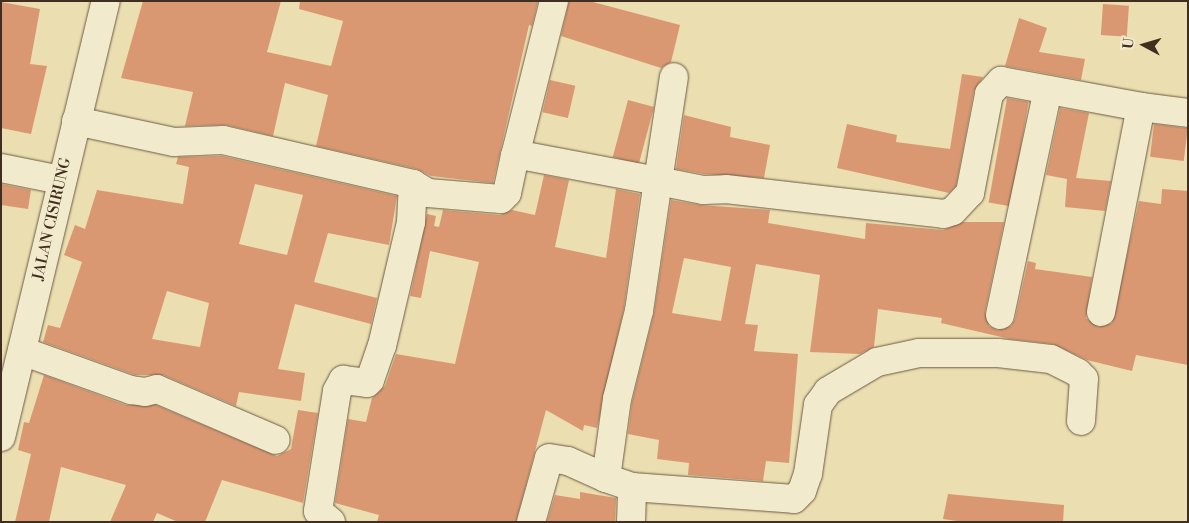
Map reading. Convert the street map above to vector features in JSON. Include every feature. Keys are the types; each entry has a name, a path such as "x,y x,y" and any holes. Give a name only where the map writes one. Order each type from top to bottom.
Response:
{"street":[{"name":"JALAN CISIRUNG","path":"1,438 61,180 106,1"},
{"path":"76,121 174,142 223,140 413,184 428,193 503,198 554,1"},
{"path":"606,478 618,399 639,311 674,77"},
{"path":"515,156 526,155 703,190 726,189 944,214 953,211 970,193 989,94 994,86 1001,81 1140,107 1188,113"},
{"path":"1000,315 1048,90"},
{"path":"1101,312 1140,107"},
{"path":"1,168 61,180"},
{"path":"331,522 318,511 337,391 343,380 367,383 370,380 382,346 411,222 413,184"},
{"path":"22,351 130,390 145,392 157,389 276,440"},
{"path":"531,522 549,458 568,461 632,487 794,499 802,491 808,474 818,405 828,391 838,382 878,362 919,353 998,353 1050,359 1078,373 1084,379 1082,421"},
{"path":"631,522 632,487"}],"building":[{"path":"143,1 281,1 267,52 331,66 343,21 299,9 300,1 538,1 532,26 529,25 493,183 431,176 417,169 316,146 328,95 285,83 273,136 226,125 185,126 193,92 121,78"},
{"path":"569,1 589,1 680,25 671,62 661,68 561,36"},
{"path":"1,2 40,9 30,64 47,66 31,134 1,128"},
{"path":"1103,4 1129,6 1127,37 1101,35"},
{"path":"1019,18 1047,28 1039,52 1085,59 1081,80 1005,66"},
{"path":"962,74 983,77 974,91 956,186 949,193 837,168 847,124 897,135 896,142 950,149"},
{"path":"550,80 575,86 568,118 543,112"},
{"path":"1007,98 1029,102 1010,206 989,202"},
{"path":"628,100 654,107 639,164 613,157"},
{"path":"1060,108 1089,113 1076,178 1111,181 1105,211 1065,207 1067,179 1046,175"},
{"path":"684,115 731,127 730,137 770,145 764,178 704,174 676,169"},
{"path":"1154,124 1188,128 1184,161 1150,157"},
{"path":"222,156 397,196 389,245 328,233 314,282 377,298 371,324 295,304 278,369 305,373 301,401 239,392 236,406 163,375 135,375 43,342 48,325 60,328 82,262 64,255 75,225 85,229 97,190 183,204 189,167 176,164 178,157","holes":["255,184 303,195 287,255 239,244","167,291 209,303 200,347 152,339"]},
{"path":"544,175 569,180 555,247 606,258 616,189 640,194 624,308 597,428 584,425 583,431 546,410 516,522 377,522 379,515 335,503 348,419 366,422 372,398 385,386 396,354 455,364 479,262 430,251 421,298 410,296 427,214 436,216 434,226 439,227 443,210 500,215 512,210 535,215"},
{"path":"1,184 31,190 28,209 1,205"},
{"path":"1162,189 1188,191 1188,365 1136,355 1132,371 1087,360 1053,344 1010,339 941,323 942,318 878,309 874,347 860,354 810,352 820,275 756,264 745,324 758,325 754,351 798,354 789,463 766,461 763,481 688,475 689,463 657,459 659,440 628,434 632,402 654,313 671,200 700,205 770,210 768,223 865,239 866,223 943,230 963,222 1004,222 985,312 989,326 997,330 1011,326 1015,319 1028,261 1036,263 1035,269 1092,277 1086,318 1098,327 1112,323 1139,201 1161,204","holes":["684,258 731,267 721,321 672,313"]},
{"path":"44,375 126,405 156,405 277,456 291,449 298,410 318,413 303,503 222,480 205,522 178,522 157,513 153,522 110,522 126,485 61,467 49,522 15,522 31,454 18,450 24,422 29,423"},
{"path":"580,492 616,498 615,522 547,522 555,495 580,499"},
{"path":"948,494 1064,505 1063,522 964,522 943,519"}]}
